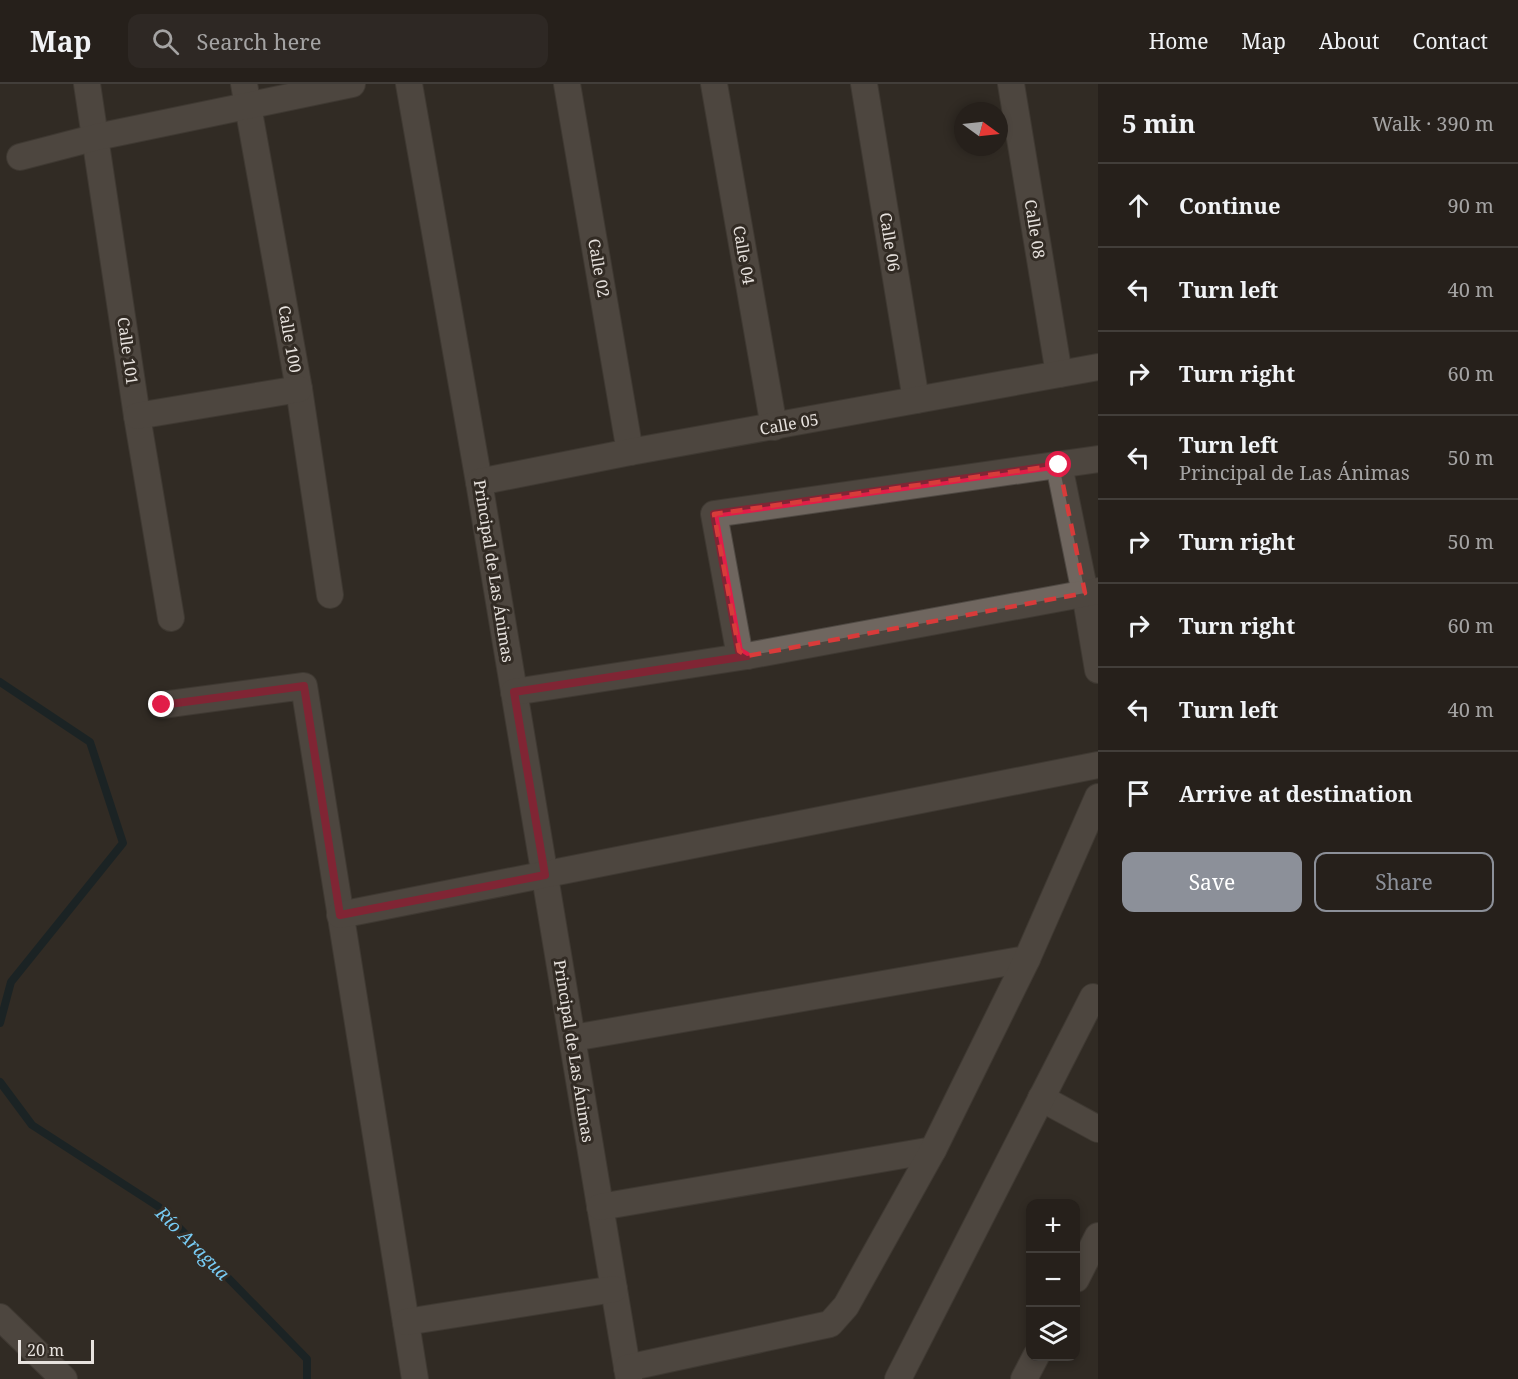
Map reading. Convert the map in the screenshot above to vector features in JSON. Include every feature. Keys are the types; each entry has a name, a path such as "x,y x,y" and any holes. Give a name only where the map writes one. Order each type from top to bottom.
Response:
{"street":[{"name":"Calle 101","path":"87,84 97,137 137,416 171,618"},
{"path":"20,157 246,95 352,84"},
{"name":"Principal de Las Ánimas","path":"409,84 479,482 628,1373"},
{"name":"Calle 02","path":"567,84 630,452"},
{"name":"Calle 04","path":"714,84 774,427"},
{"name":"Calle 06","path":"864,84 916,400"},
{"name":"Calle 08","path":"1011,84 1059,374"},
{"name":"Calle 100","path":"246,95 299,389 330,595"},
{"name":"Calle 05","path":"479,482 630,452 1098,367"},
{"path":"137,416 299,389"},
{"path":"747,656 739,651 714,514 1098,459"},
{"path":"1059,465 1092,592 1098,670"},
{"path":"514,692 747,656 1092,592"},
{"path":"162,705 304,686 415,1379"},
{"path":"340,915 1098,765"},
{"path":"628,1373 830,1324 846,1306 933,1150 1026,959 1098,796"},
{"path":"573,1038 1026,959"},
{"path":"898,1379 1093,997 1098,999"},
{"path":"1041,1098 1098,1129"},
{"path":"600,1207 933,1150"},
{"path":"1080,1271 1098,1236"},
{"path":"406,1322 614,1289"},
{"path":"0,1317 64,1379"},
{"path":"1024,1379 1033,1361"}],"highlighted area":[{"path":"1059,465 1085,593 747,656 739,651 714,514"}],"waterway":[{"name":"Río Aragua","path":"0,682 90,742 123,843 11,982 0,1023"},
{"name":"Río Aragua","path":"0,1082 32,1125 159,1207 307,1359 307,1379"}],"route":[{"path":"162,705 304,686 340,915 545,875 514,692 747,656 739,651 714,514 1059,465"}]}
